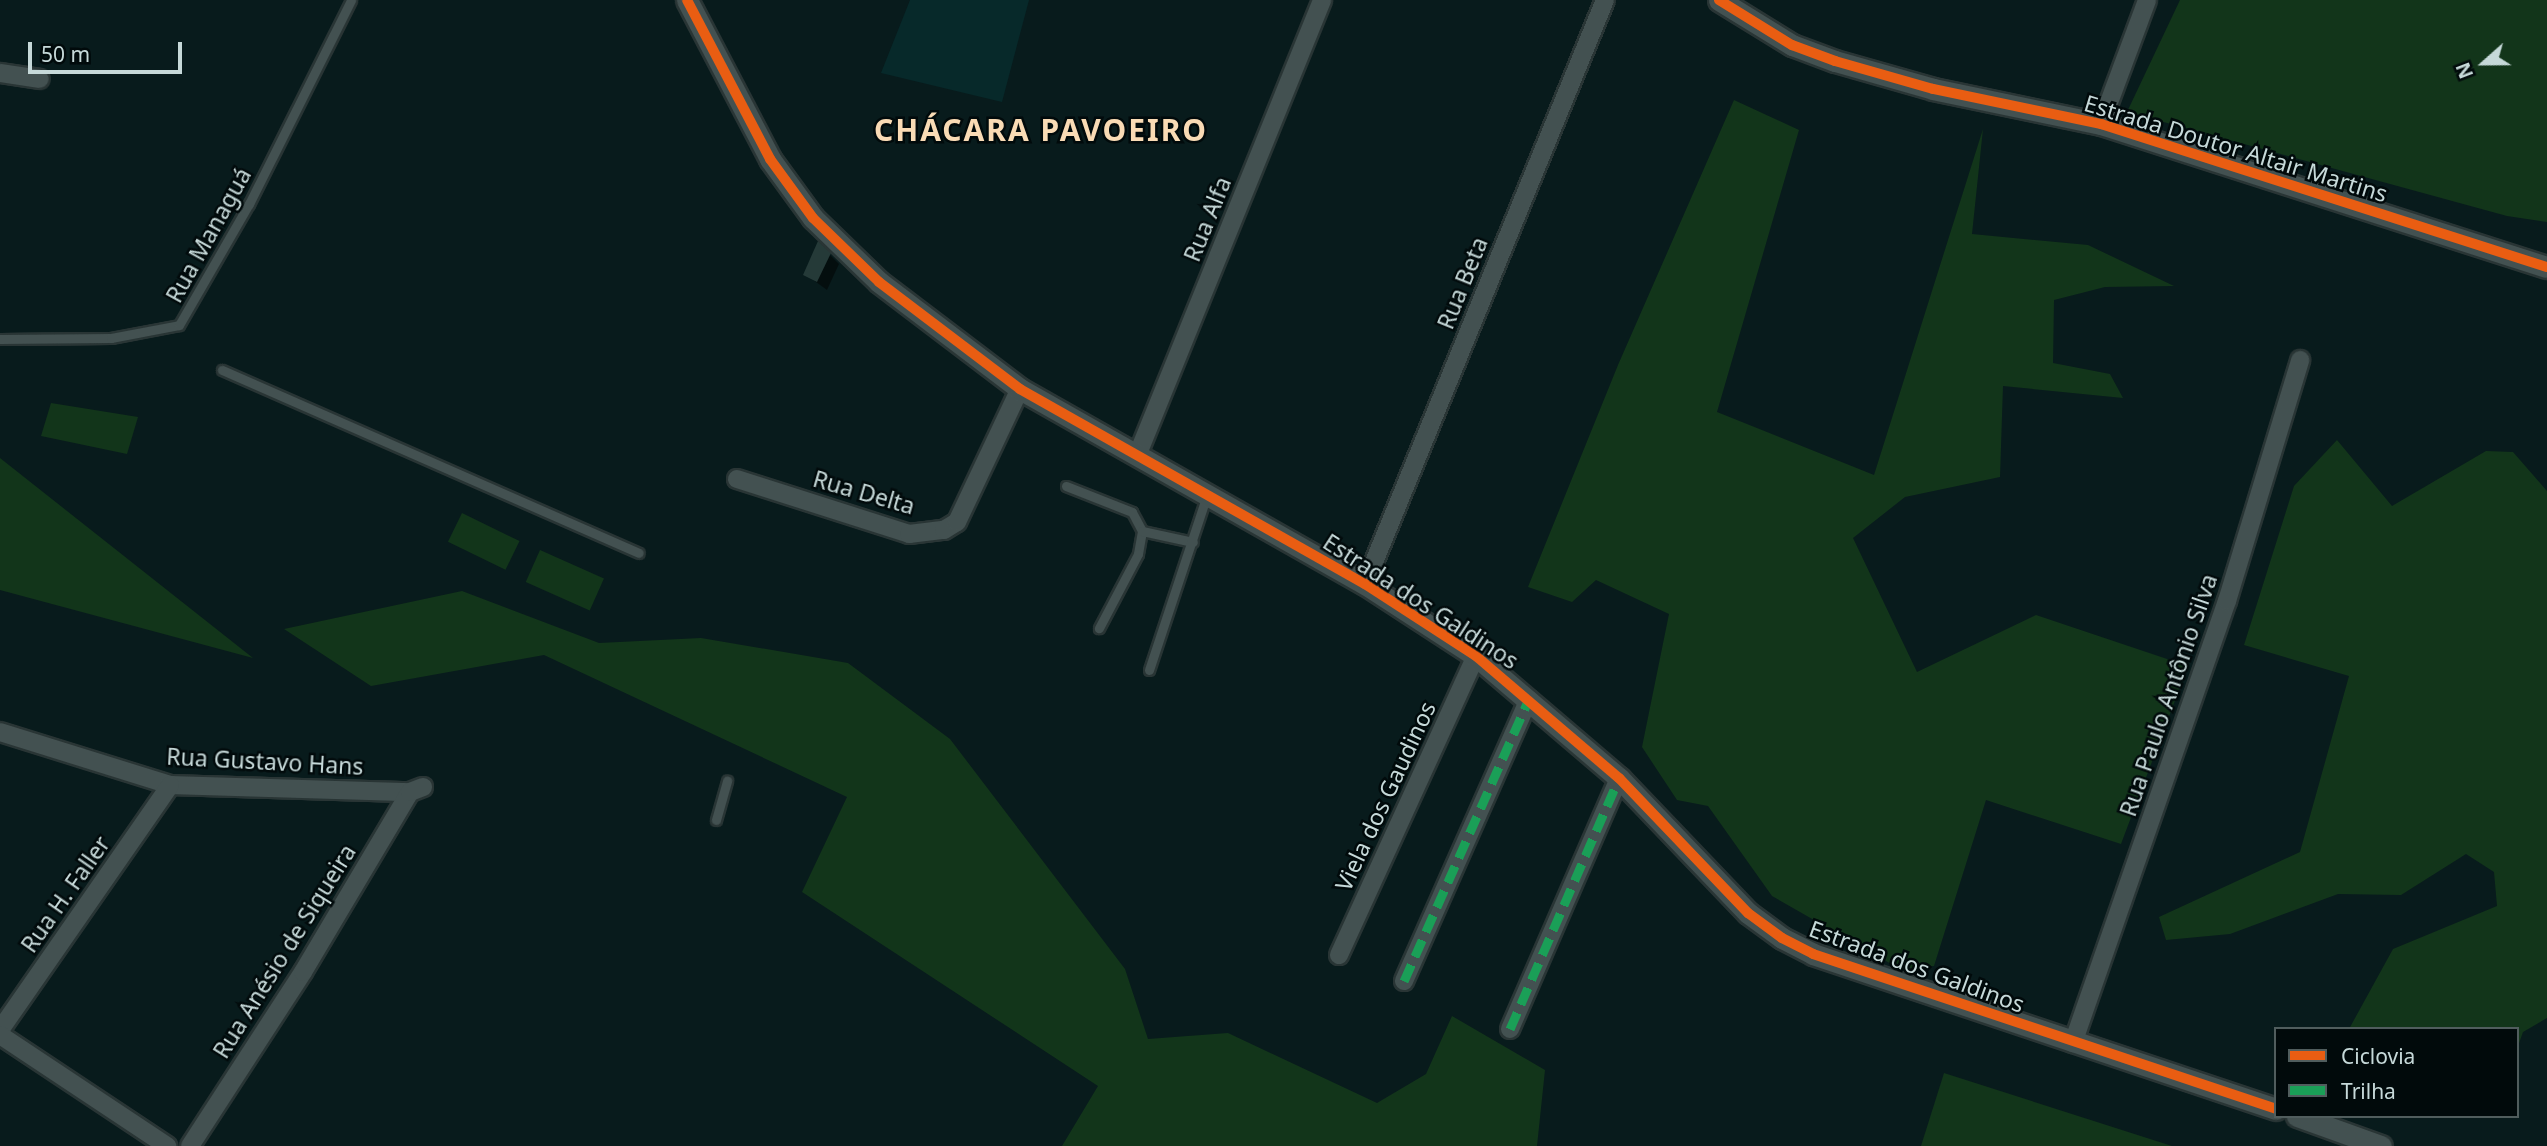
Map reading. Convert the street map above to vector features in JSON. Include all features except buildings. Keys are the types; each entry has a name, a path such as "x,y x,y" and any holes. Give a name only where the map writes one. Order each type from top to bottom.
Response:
{"street":[{"name":"Estrada dos Galdinos","path":"687,0 741,110 813,218 879,282 1020,389 1365,584 1476,656 1619,778 1748,913 1782,939 1813,954 2274,1108"},
{"name":"Rua Alfa","path":"1137,456 1322,0"},
{"name":"Rua Beta","path":"1365,584 1605,0"},
{"name":"Estrada Doutor Altair Martins","path":"1718,0 1792,45 1835,61 1933,89 2101,124 2547,267"},
{"path":"2101,124 2147,0"},
{"path":"0,73 40,79"},
{"name":"Rua Paulo Antônio Silva","path":"2073,1043 2227,601 2300,360"},
{"name":"Rua Delta","path":"737,479 909,534 944,530 957,522 1020,389"},
{"name":"Viela dos Gaudinos","path":"1339,956 1476,656"},
{"path":"1404,981 1529,699"},
{"name":"Rua Gustavo Hans","path":"0,732 170,785 417,790"},
{"path":"1510,1029 1619,778"},
{"name":"Rua H. Faller","path":"0,1032 170,785"},
{"name":"Rua Anésio de Siqueira","path":"190,1146 417,790"},
{"path":"0,1032 167,1146"},
{"path":"2303,1118 2381,1146"}],"lane":[{"name":"Rua Managuá","path":"0,339 121,337 179,325 249,204 351,0"},
{"path":"222,370 639,553"},
{"path":"1066,486 1132,512 1142,531 1138,554 1099,628"},
{"path":"1149,670 1207,493"},
{"path":"1142,531 1193,542"},
{"path":"716,820 727,781"}],"shaded area":[{"path":"910,0 1029,0 1002,102 881,73"}],"green space":[{"path":"2180,0 2547,0 2547,222 2507,216 2127,112"},
{"path":"1734,100 1799,130 1717,412 1874,475 1983,129 1972,234 2088,245 2174,286 2105,287 2054,300 2053,363 2110,374 2123,398 2003,386 2000,477 1905,497 1853,538 1917,672 2036,615 2188,666 2121,844 1986,800 1934,966 1900,969 1772,896 1708,806 1677,800 1642,747 1669,614 1596,580 1572,602 1528,587 1618,365"},
{"path":"51,403 138,417 127,454 41,436"},
{"path":"2337,440 2392,506 2486,451 2513,452 2547,491 2547,1018 2523,1032 2519,1043 2519,1027 2350,1027 2393,949 2497,906 2494,872 2466,854 2401,895 2338,894 2230,934 2166,940 2159,917 2300,852 2349,676 2244,645 2294,486"},
{"path":"0,458 253,658 0,590"},
{"path":"462,513 520,541 505,570 448,542"},
{"path":"540,550 604,578 590,610 526,582"},
{"path":"462,591 599,643 701,638 848,663 950,739 1125,969 1148,1039 1228,1033 1377,1103 1426,1074 1452,1016 1545,1070 1537,1146 1062,1146 1098,1086 802,892 847,797 544,655 371,686 284,629"},
{"path":"1944,1073 2172,1146 1921,1146"}],"marked path":[{"path":"1404,981 1529,699"},
{"path":"1510,1029 1619,778"}],"cycle path":[{"path":"687,0 770,159 813,218 879,282 1020,389 1365,584 1476,656 1619,778 1748,913 1782,938 1813,954 2274,1108"},
{"path":"1719,0 1792,45 1835,61 1933,89 2101,124 2547,267"}],"district":[{"name":"CHÁCARA PAVOEIRO","path":"1041,130"}]}
